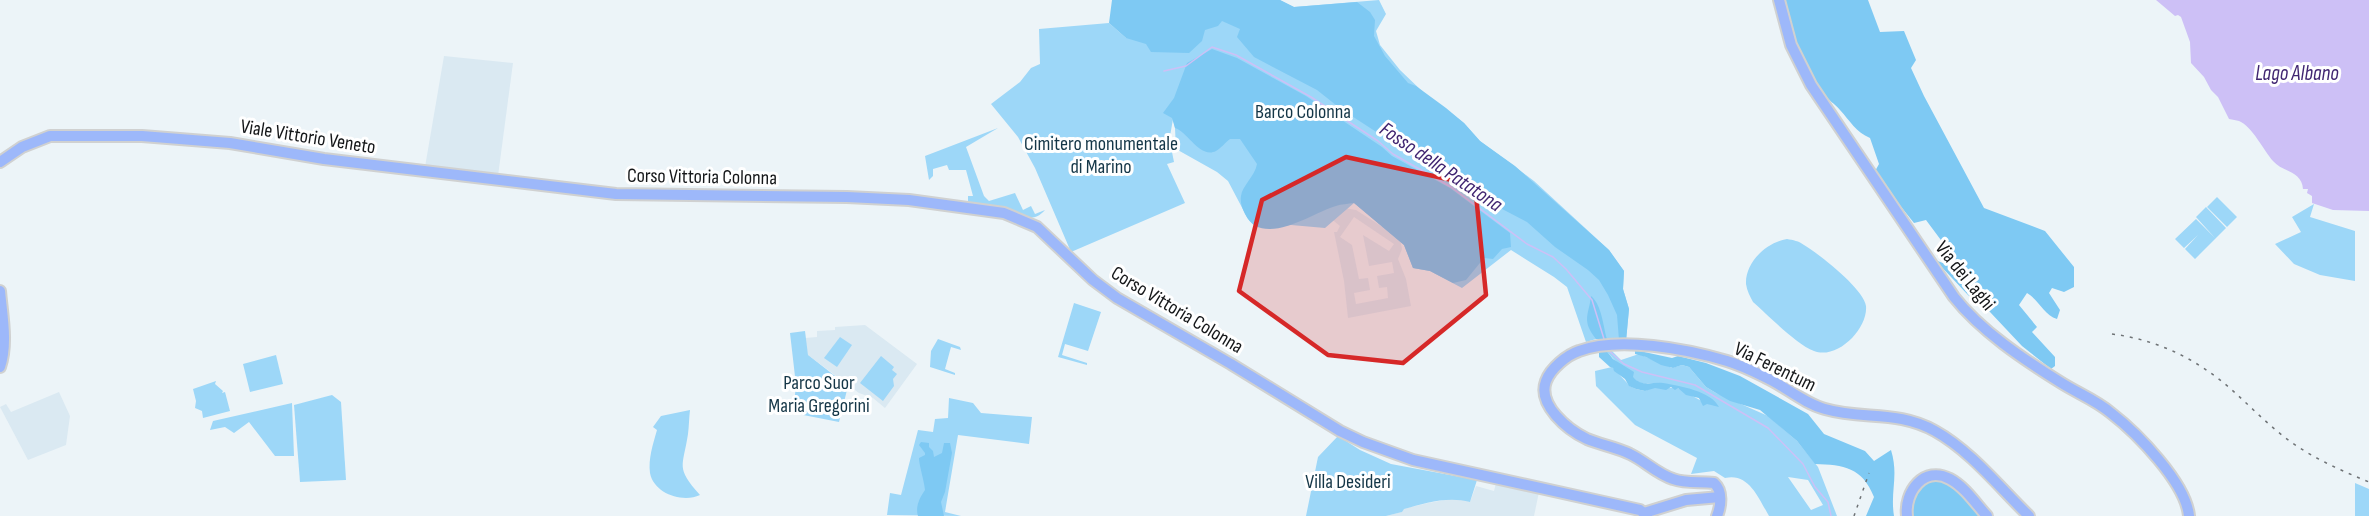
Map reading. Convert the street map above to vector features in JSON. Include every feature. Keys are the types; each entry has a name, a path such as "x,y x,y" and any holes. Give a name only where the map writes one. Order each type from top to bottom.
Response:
{"main road":[{"name":"Via dei Laghi","path":"1779,0 1791,45 1811,85 1954,297 1982,326 2033,364 2096,402 2117,418 2178,484 2187,503 2189,516"},
{"name":"Viale Vittorio Veneto","path":"0,162 22,147 50,136 142,136 230,143 324,159 616,194"},
{"name":"Corso Vittoria Colonna","path":"616,194 909,200 1004,213 1037,227 1093,280 1117,298 1363,442 1413,460 1640,510 1645,515"},
{"path":"0,291 4,338 0,367"},
{"name":"Via Ferentum","path":"1720,497 1719,488 1714,483 1676,480 1633,455 1580,435 1560,418 1550,405 1545,394 1545,383 1549,376 1570,355 1588,348 1606,345 1671,349 1728,361 1767,378 1821,408 1838,412 1894,416 1930,428 1962,451 2029,516"},
{"path":"1907,516 1907,500 1915,485 1927,478 1940,476 1958,484 1987,516"},
{"path":"1645,515 1686,500 1720,497 1717,516"}],"highlighted area":[{"path":"1346,157 1475,185 1486,295 1403,363 1328,355 1239,291 1262,200"}],"shaded area":[{"path":"444,56 513,63 498,176 425,167"},
{"path":"1344,208 1356,210 1400,238 1402,249 1398,259 1406,279 1411,306 1348,318 1344,281 1334,232 1337,232 1340,226 1329,217","holes":["1354,217 1394,244 1389,251 1363,235 1369,266 1392,262 1394,273 1377,276 1379,288 1387,287 1388,298 1356,304 1354,293 1370,290 1368,278 1359,279 1352,245 1340,237"]},
{"path":"865,325 917,364 885,408 873,398 859,393 808,355 805,338 817,337 817,331"},
{"path":"59,392 70,416 66,445 28,460 0,407 6,404 11,412"},
{"path":"1496,483 1539,492 1534,516 1386,516 1402,512 1403,509 1456,498 1470,502 1476,486 1494,491"}],"green space":[{"path":"1112,0 1280,0 1294,7 1357,2 1370,12 1375,20 1374,36 1385,56 1408,83 1416,86 1446,108 1480,141 1515,166 1609,250 1624,271 1623,289 1629,309 1626,341 1619,340 1617,315 1608,295 1599,280 1588,270 1555,247 1527,222 1464,189 1341,109 1317,90 1254,57 1237,37 1240,29 1222,21 1218,26 1205,30 1202,41 1189,53 1151,52 1146,44 1126,38 1109,23"},
{"name":"Barco Colonna","path":"1280,0 1294,7 1379,0 1386,14 1376,31 1380,45 1400,70 1424,93 1464,123 1480,141 1534,181 1609,250 1624,271 1623,289 1629,309 1626,341 1596,339 1586,342 1567,287 1511,250 1462,288 1430,271 1413,268 1404,245 1354,203 1325,228 1291,225 1264,228 1255,226 1248,219 1228,181 1217,172 1176,149 1173,119 1169,142 1174,143 1172,152 1174,162 1167,164 1185,203 1071,252 1035,168 1018,137 991,104 1020,82 1031,68 1040,64 1039,29 1109,23 1126,38"},
{"path":"1783,0 1868,0 1880,32 1904,31 1916,60 1911,68 1984,208 2045,231 2074,267 2074,287 2064,292 2052,288 2049,293 2060,310 2057,319 2027,293 2019,305 2037,327 2032,332 2055,357 2055,366 2051,369 2022,346 1935,260 1956,268 1958,263 1926,220 1914,223 1874,173 1879,164 1870,138 1854,126 1815,82 1798,49"},
{"path":"1212,49 1237,58 1306,96 1392,156 1450,188 1510,233 1511,247 1502,249 1493,259 1484,258 1466,280 1453,283 1430,271 1413,268 1404,245 1354,203 1338,205 1288,226 1275,229 1253,224 1244,212 1241,198 1257,164 1240,139 1230,139 1216,151 1205,151 1175,128 1172,118 1163,113 1174,98 1187,63"},
{"path":"998,128 966,147 984,196 989,201 1015,193 1023,210 1031,206 1035,214 1045,210 1040,215 1029,218 998,206 968,202 968,196 973,196 966,170 949,170 947,165 933,169 933,176 929,180 925,156"},
{"path":"2217,197 2237,217 2227,227 2207,207"},
{"path":"2314,204 2310,217 2355,231 2355,281 2320,275 2294,264 2275,244 2301,232 2292,217"},
{"path":"2206,207 2226,228 2195,259 2185,249 2198,235 2184,248 2175,239 2196,219 2215,238 2196,217"},
{"path":"1787,239 1800,243 1820,256 1840,272 1863,299 1866,306 1862,324 1841,347 1823,353 1814,351 1799,342 1753,302 1746,284 1749,268 1765,249"},
{"path":"1591,296 1600,310 1607,339 1596,339 1587,322"},
{"path":"1074,303 1101,312 1088,351 1065,344 1062,355 1087,363 1087,365 1058,357"},
{"name":"Parco Suor Maria Gregorini","path":"805,331 808,355 848,386 839,422 793,413 796,385 790,333"},
{"path":"840,337 852,345 837,367 824,358"},
{"path":"938,339 960,347 961,350 951,347 945,369 955,375 930,367 931,351"},
{"path":"1609,348 1621,360 1639,354 1672,368 1682,365 1689,367 1706,387 1768,416 1797,441 1818,467 1837,516 1769,516 1752,488 1741,479 1725,478 1714,471 1691,474 1697,458 1635,425 1596,386 1595,371 1612,367 1630,386 1636,389 1645,391 1651,388 1678,388 1707,404 1694,395 1676,387 1640,383 1605,349","holes":["1788,477 1808,480 1823,505 1811,510"]},
{"path":"1605,349 1613,359 1634,372 1633,377 1636,380 1694,390 1715,401 1719,407 1707,404 1703,406 1699,398 1686,395 1678,388 1675,390 1671,387 1666,390 1655,388 1645,391 1629,386 1625,379 1599,357 1599,351"},
{"path":"1635,350 1672,358 1678,356 1706,363 1740,376 1808,414 1824,434 1865,451 1874,461 1891,450 1894,468 1894,516 1866,516 1874,497 1864,479 1843,467 1815,464 1797,441 1760,410 1730,401 1706,387 1689,367 1682,365 1673,368 1661,365 1635,354"},
{"path":"276,355 283,384 250,392 243,364"},
{"path":"881,356 894,367 892,370 897,374 893,379 894,386 883,401 860,383"},
{"path":"216,381 215,384 223,391 222,393 225,392 230,411 203,418 202,411 195,408 193,389"},
{"path":"332,395 341,402 346,480 300,482 294,405"},
{"path":"949,398 973,403 981,413 1032,417 1029,444 958,435 945,512 961,516 887,515 890,493 901,495 918,430 933,432 935,419 948,418"},
{"path":"292,403 294,456 275,456 249,422 234,433 225,427 210,430 213,421"},
{"path":"690,410 683,466 687,478 700,495 686,498 670,495 657,486 650,473 650,462 657,430 653,427 661,416"},
{"name":"Villa Desideri","path":"1338,436 1360,450 1391,464 1477,480 1470,502 1437,501 1386,516 1306,516 1318,457"},
{"path":"921,442 929,443 934,457 942,453 944,443 950,443 952,453 941,502 944,516 918,516 917,513 925,490 919,461 919,458 925,455 919,445"},
{"path":"1949,480 1984,516 1910,516 1918,486 1924,481"},
{"path":"2355,483 2369,489 2369,516 2355,516"}],"water":[{"name":"Lago Albano","path":"2156,0 2369,0 2369,211 2333,210 2312,203 2312,196 2307,193 2308,189 2303,189 2299,179 2273,161 2244,124 2229,119 2218,97 2191,63 2190,42 2181,17 2175,16"}],"waterway":[{"name":"Fosso della Patatona","path":"1164,71 1186,66 1212,47 1236,55 1311,97 1378,141 1393,154 1451,187 1527,244 1553,257 1592,300 1604,339"},
{"name":"Fosso della Patatona","path":"1608,350 1624,364 1642,372 1695,385 1768,428 1803,464 1815,487 1828,502 1831,516"}],"railway":[{"path":"2112,334 2161,346 2191,360 2219,379 2291,442 2329,464 2369,482"},
{"path":"1854,516 1869,473"}],"park label":[{"name":"Cimitero monumentale di Marino","path":"1101,156"}]}
